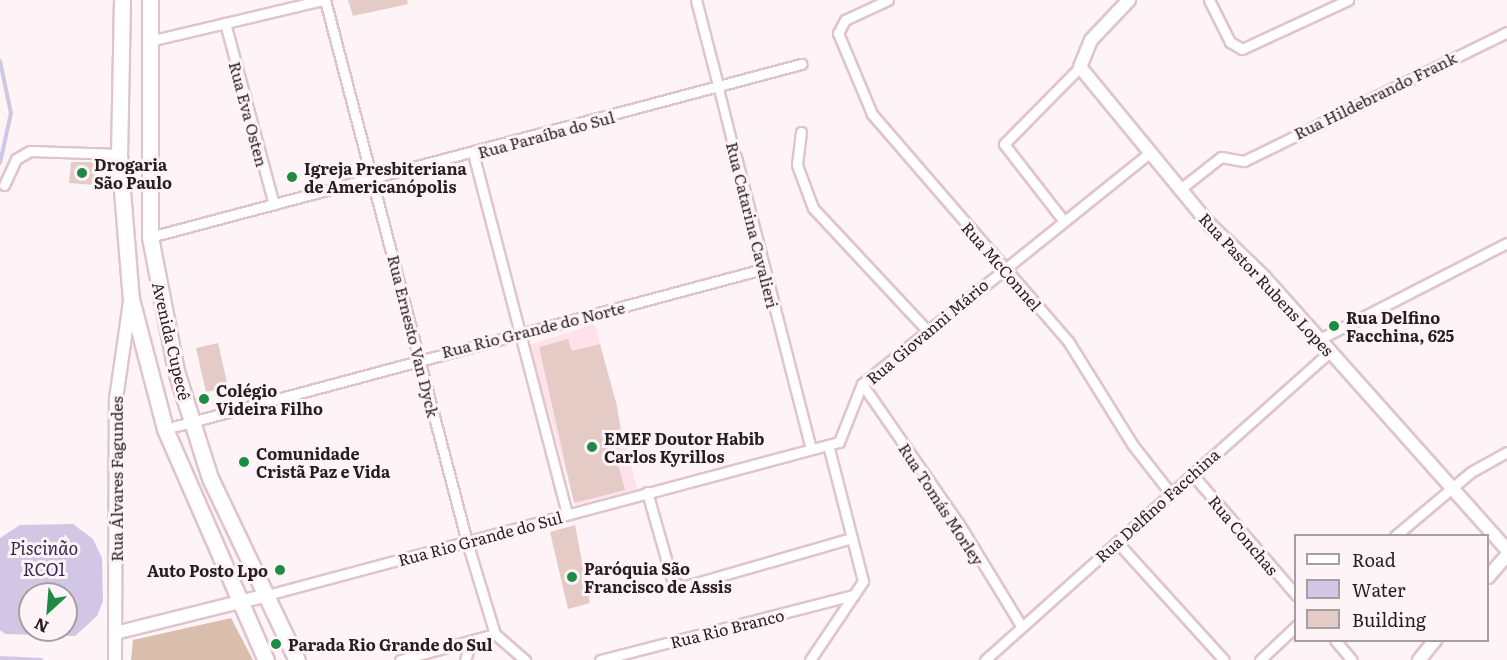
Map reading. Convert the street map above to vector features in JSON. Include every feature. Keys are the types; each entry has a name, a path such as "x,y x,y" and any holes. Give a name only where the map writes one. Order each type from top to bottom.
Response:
{"main road":[{"name":"Avenida Cupecê","path":"122,0 119,154 130,299 165,429 238,603 266,660"},
{"name":"Avenida Cupecê","path":"150,0 150,237 190,420 210,478 297,660"}],"street":[{"path":"149,41 324,0"},
{"name":"Rua Ernesto Van Dyck","path":"324,0 375,179 467,542 495,634"},
{"name":"Rua Catarina Cavalieri","path":"696,0 763,269 811,449"},
{"name":"Rua McConnel","path":"888,0 845,20 839,38 872,114 1068,341 1132,444 1171,494"},
{"path":"1063,220 1004,144 1080,67 1091,40 1129,0"},
{"path":"1209,0 1238,48 1251,47 1348,0"},
{"name":"Rua Eva Osten","path":"225,23 274,204"},
{"name":"Rua Hildebrando Frank","path":"1179,190 1221,157 1244,160 1507,32"},
{"name":"Rua Paraíba do Sul","path":"150,237 719,88 801,64"},
{"name":"Rua Pastor Rubens Lopes","path":"1080,67 1179,190 1320,339 1507,552"},
{"path":"801,132 797,165 813,208 926,330"},
{"path":"4,185 16,159 30,151 119,154"},
{"name":"Rua Giovanni Mário","path":"843,438 847,412 862,384 926,330 1150,152"},
{"path":"473,153 518,335 567,514"},
{"path":"1320,339 1507,243"},
{"name":"Rua Rio Grande do Norte","path":"165,429 190,420 419,358 518,335 763,269"},
{"name":"Rua Álvares Fagundes","path":"115,660 116,399 130,299"},
{"name":"Rua Delfino Facchina","path":"991,658 1020,624 1117,542 1330,351"},
{"name":"Rua Tomás Morley","path":"862,384 959,524 1020,624"},
{"name":"Rua Rio Grande do Sul","path":"115,633 467,542 828,445 843,438"},
{"path":"810,660 854,595 863,576 828,445"},
{"path":"1397,534 1450,488 1507,452"},
{"name":"Rua Conchas","path":"1192,474 1294,593"},
{"path":"647,492 672,580 682,587 852,538"},
{"path":"1117,542 1224,660"},
{"path":"1489,576 1507,552"},
{"name":"Rua Rio Branco","path":"600,660 854,595"},
{"path":"1260,660 1294,628"},
{"path":"400,660 495,634 525,660"},
{"path":"465,660 471,641"},
{"path":"1337,642 1352,660"},
{"path":"1419,660 1433,642"}],"shaded area":[{"name":"EMEF Doutor Habib Carlos Kyrillos","path":"595,324 637,489 575,505 529,345"},
{"path":"231,618 253,660 131,660 133,640"}],"water":[{"name":"Piscinão RCO1","path":"73,524 93,539 102,558 103,601 97,616 78,633 78,582 18,582 18,634 5,634 0,630 0,538 20,525"}],"building":[{"path":"348,0 407,0 408,4 353,16"},
{"name":"Drogaria São Paulo","path":"71,162 94,162 95,185 69,183"},
{"name":"EMEF Doutor Habib Carlos Kyrillos","path":"568,339 572,351 600,344 617,406 623,447 614,450 625,490 574,503 539,347"},
{"path":"218,343 228,387 206,392 196,348"},
{"name":"Paróquia São Francisco de Assis","path":"575,525 590,603 568,609 550,532"}],"waterway":[{"path":"0,61 11,113 0,163"},
{"path":"0,658 41,660"}],"place":[{"name":"Drogaria São Paulo","path":"82,173"},
{"name":"Igreja Presbiteriana de Americanópolis","path":"292,177"},
{"name":"Rua Delfino Facchina, 625","path":"1334,326"},
{"name":"Colégio Videira Filho","path":"204,399"},
{"name":"EMEF Doutor Habib Carlos Kyrillos","path":"592,447"},
{"name":"Comunidade Cristã Paz e Vida","path":"244,462"},
{"name":"Auto Posto Lpo","path":"280,570"},
{"name":"Paróquia São Francisco de Assis","path":"572,577"},
{"name":"Parada Rio Grande do Sul","path":"276,644"}]}
